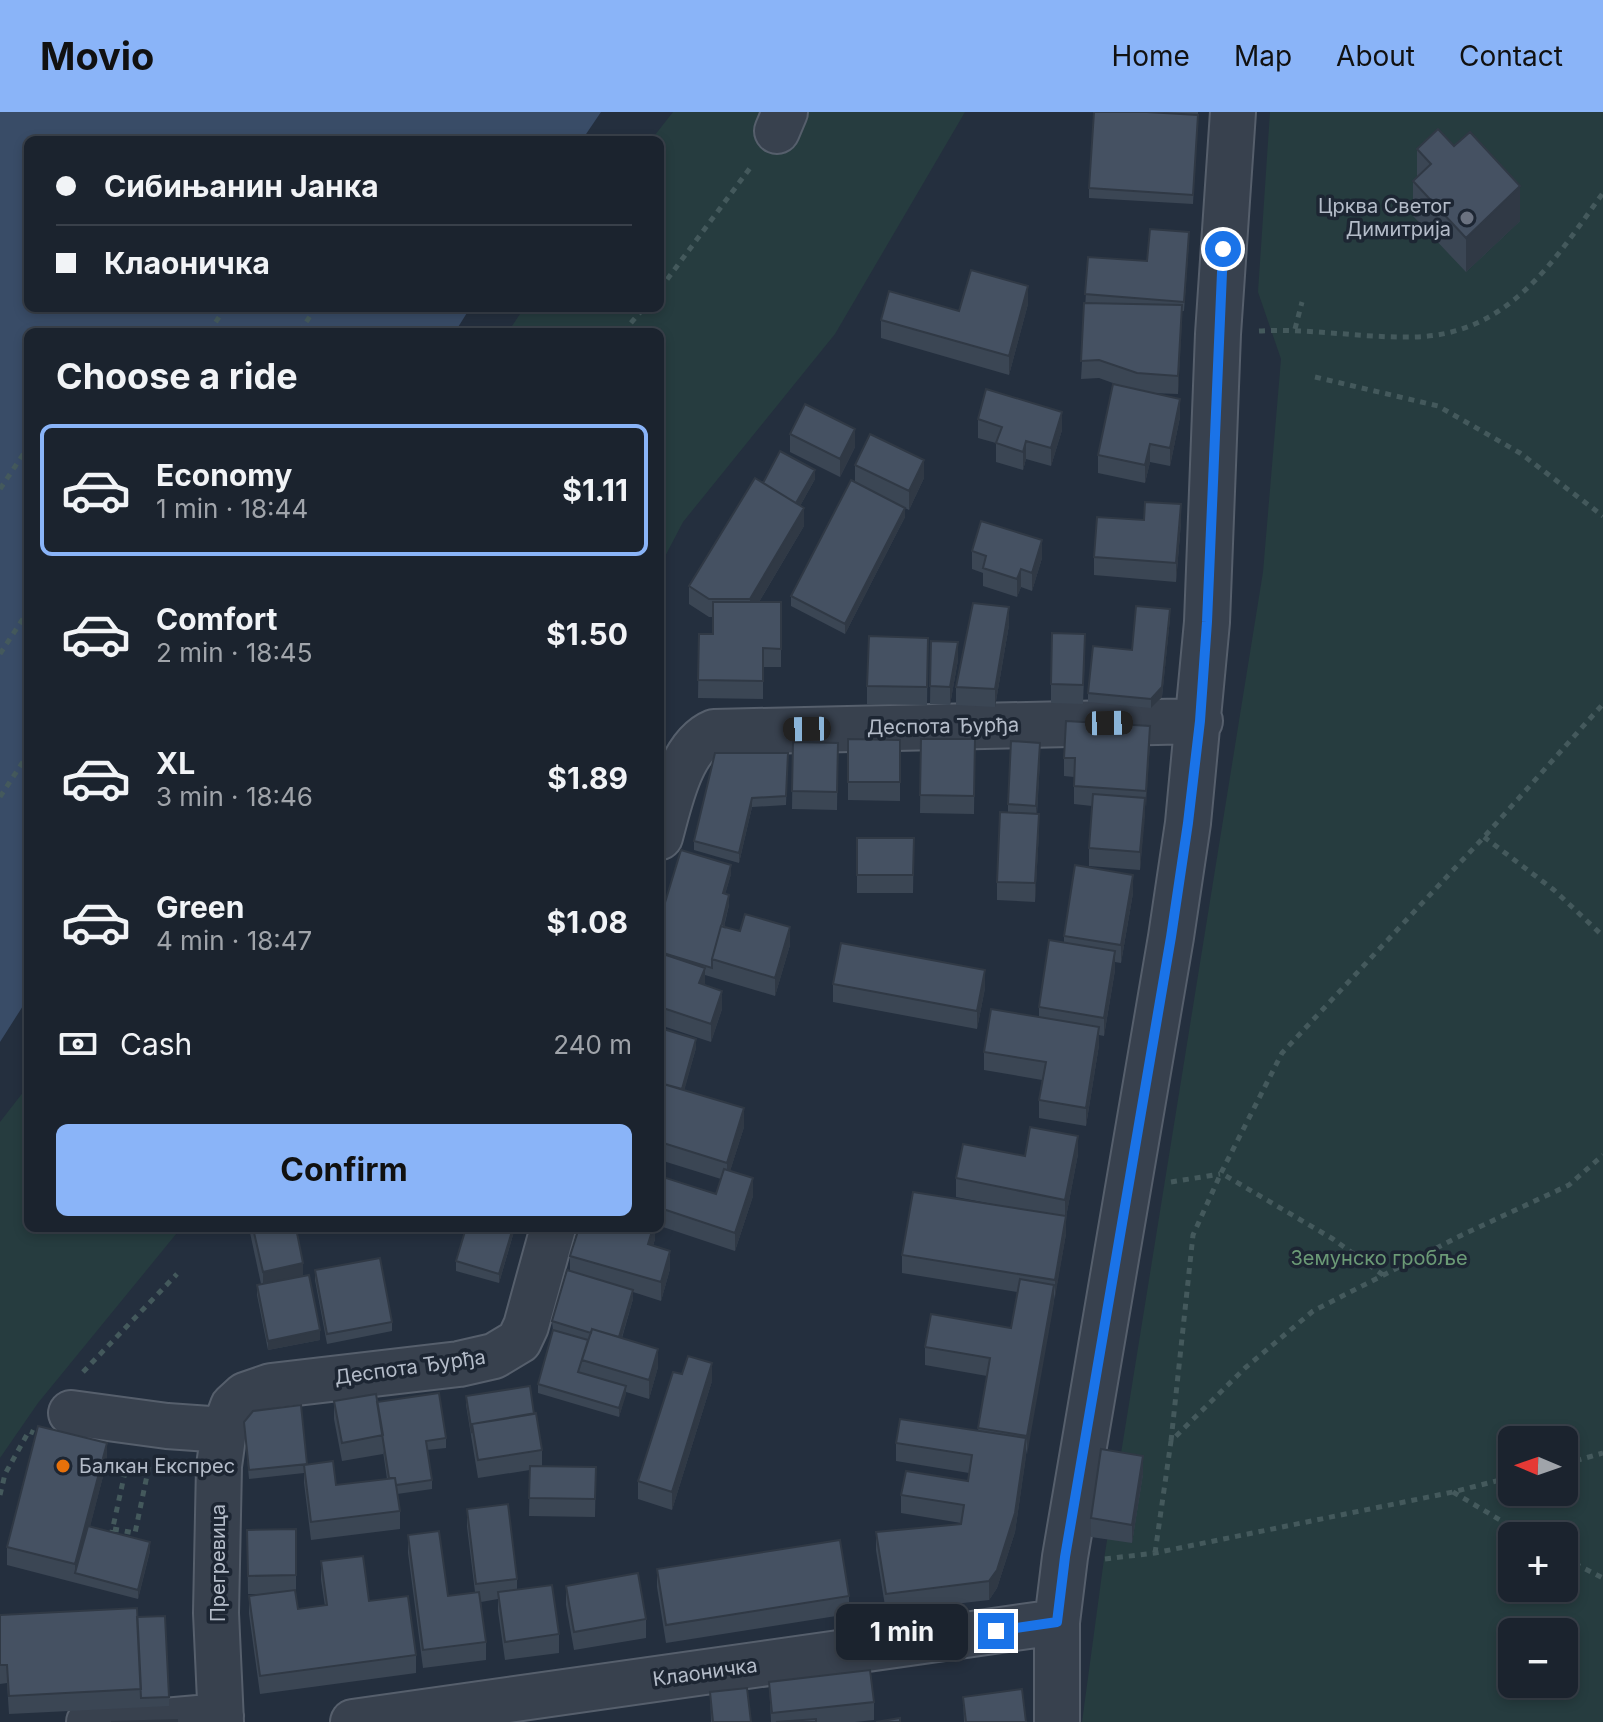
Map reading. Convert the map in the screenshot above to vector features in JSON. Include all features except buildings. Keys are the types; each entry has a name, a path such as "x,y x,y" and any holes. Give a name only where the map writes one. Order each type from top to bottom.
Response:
{"street":[{"path":"1057,1722 1057,1622 1065,1557 1171,937 1200,721 1218,334 1233,112"},
{"name":"Деспота Ђурђа","path":"664,822 691,748 714,732 1200,721"},
{"name":"Деспота Ђурђа","path":"228,1418 245,1395 271,1386 459,1364 506,1351 519,1341 526,1326 552,1232"},
{"path":"65,1407 143,1437 228,1418"},
{"name":"Прегревица","path":"221,1719 216,1613 219,1466 228,1418"},
{"name":"Клаоничка","path":"353,1722 1057,1622"},
{"path":"89,1722 221,1719"}],"path":[{"path":"664,283 781,121"},
{"path":"1218,334 1295,329 1413,337 1451,332 1495,315 1531,288 1556,259 1603,193"},
{"path":"1295,329 1302,302"},
{"path":"626,328 640,312"},
{"path":"108,328 111,324"},
{"path":"1315,377 1438,406 1520,453 1603,516"},
{"path":"0,489 24,453"},
{"path":"0,654 24,617"},
{"path":"1155,1553 1171,1441 1193,1235 1282,1053 1484,837 1603,704"},
{"path":"0,797 24,760"},
{"path":"1484,837 1554,890 1603,936"},
{"path":"1171,1441 1245,1368 1313,1311 1569,1185 1603,1155"},
{"path":"1221,1173 1333,1239 1383,1275"},
{"path":"0,1495 5,1474 29,1431 65,1407 177,1274"},
{"path":"113,1529 135,1533 143,1437"},
{"path":"110,1541 143,1437"},
{"path":"1578,1460 1603,1453"},
{"path":"1065,1557 1104,1559 1155,1553 1498,1481"},
{"path":"1453,1492 1503,1522"},
{"path":"1578,1565 1603,1578"}],"green space":[{"path":"673,112 965,112 835,334 683,522 664,558 664,328 511,328 521,312 664,312 664,136 654,136"},
{"name":"Земунско гробље","path":"1270,112 1603,112 1603,1722 1082,1722 1104,1559 1263,572 1281,359 1258,292"},
{"path":"24,1091 24,1232 178,1232 38,1403 0,1458 0,1122"}],"water":[{"path":"0,112 601,112 585,136 24,136 24,312 468,312 458,328 24,328 24,1004 0,1042"}],"place":[{"name":"Црква Светог Димитрија","path":"1467,218"},
{"name":"Балкан Експрес","path":"63,1466"}],"route":[{"path":"996,1631 1057,1622 1065,1557 1171,937 1200,721 1223,249"}]}
